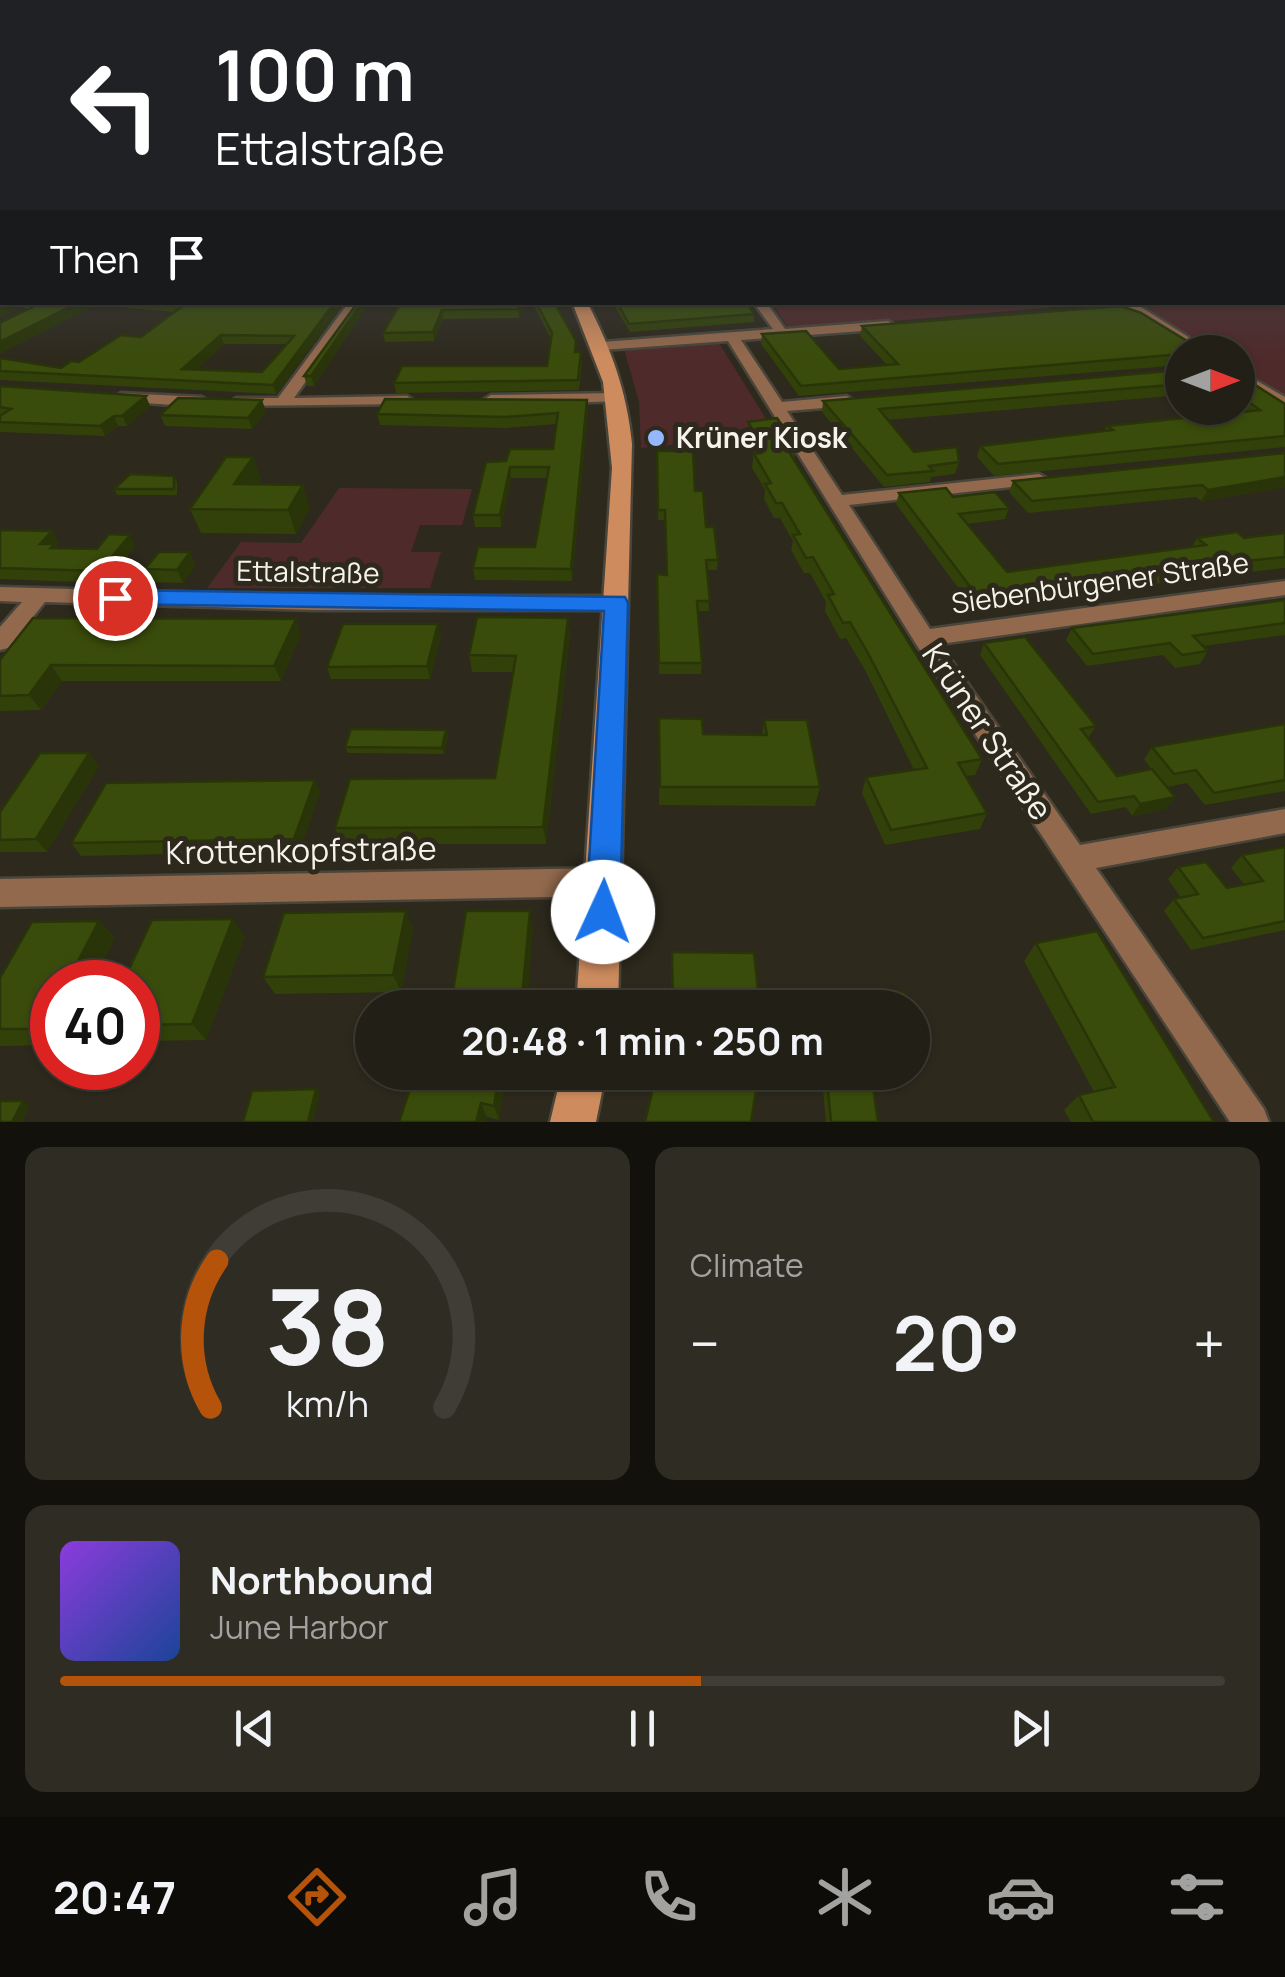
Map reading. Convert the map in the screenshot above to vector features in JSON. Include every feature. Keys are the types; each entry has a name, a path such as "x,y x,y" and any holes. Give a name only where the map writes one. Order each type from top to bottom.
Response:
{"street":[{"path":"16,320 47,305"},
{"path":"282,403 354,305"},
{"path":"581,305 602,346 619,398 624,468 598,990"},
{"path":"762,305 782,333"},
{"path":"1100,310 1126,305 1176,335"},
{"path":"602,346 909,324"},
{"name":"Krüner Straße","path":"732,336 924,638 1252,1122"},
{"path":"1255,385 1285,404"},
{"path":"108,397 282,403 416,401"},
{"path":"468,400 619,398"},
{"path":"778,407 857,400"},
{"path":"837,501 1050,478"},
{"name":"Siebenbürgener Straße","path":"924,638 1285,588"},
{"name":"Ettalstraße","path":"0,594 315,603 616,603"},
{"path":"0,642 39,596"},
{"path":"1074,860 1285,821"},
{"name":"Krottenkopfstraße","path":"0,893 604,882"},
{"path":"573,1122 580,1090"}],"shaded area":[{"path":"773,305 1079,305 790,330"},
{"path":"1133,305 1285,305 1285,398 1255,379 1255,335 1184,335"},
{"path":"719,343 771,427 736,431 731,439 641,448 639,402 624,349"},
{"path":"339,488 472,489 462,525 420,525 411,552 441,552 430,588 207,588 241,542 301,543"}],"building":[{"path":"37,305 73,305 0,342 0,323"},
{"path":"184,305 333,305 273,385 0,371 0,358 61,368 71,361 79,362 121,335 141,337","holes":["221,335 294,336 262,372 182,369"]},
{"path":"356,305 360,305 311,376 304,376"},
{"path":"399,305 520,305 518,309 442,310 433,332 383,333"},
{"path":"538,305 556,305 576,341 575,352 581,352 578,380 394,383 402,366 547,366 552,333"},
{"path":"619,305 749,305 754,314 629,324"},
{"path":"1121,306 1177,335 1165,335 1165,355 801,386 762,334 806,331 839,369 898,364 862,326"},
{"path":"1165,371 1165,385 879,409 914,452 957,447 959,462 929,466 933,471 887,475 823,401"},
{"path":"1255,385 1285,404 1285,436 998,464 980,446 1165,420 1165,425 1255,425 1255,411 1260,410 1255,406"},
{"path":"0,386 146,396 122,416 114,416 100,426 0,422 0,416 11,409 0,407"},
{"path":"178,398 262,400 248,418 160,415"},
{"path":"385,399 587,400 571,569 473,568 478,547 535,547 549,467 510,467 500,515 473,515 486,462 506,461 510,449 553,449 558,413 505,417 377,414"},
{"path":"777,418 791,439 788,440 795,451 789,452 982,759 958,763 987,813 891,830 866,777 927,768 850,622 843,623 828,595 834,594 813,557 806,558 793,535 800,534 782,503 776,503 765,484 771,483 754,454 761,453 755,443 760,442 748,422"},
{"path":"657,451 693,451 695,491 703,491 706,527 714,527 718,560 706,560 710,601 697,601 702,663 659,663 657,574 667,575 665,510 658,510"},
{"path":"1285,453 1285,477 1208,490 1202,485 1032,501 1013,481"},
{"path":"226,457 253,457 234,484 303,485 288,510 190,509"},
{"path":"130,474 174,476 174,489 114,489"},
{"path":"946,488 953,497 995,492 1009,508 959,514 1007,572 1206,545 1197,538 1237,532 1244,538 1285,533 1285,557 978,597 899,493"},
{"path":"0,530 52,531 40,544 55,544 51,548 97,549 109,534 130,535 100,571 0,568"},
{"path":"159,552 190,552 177,570 145,569"},
{"path":"1285,600 1285,623 1193,636 1208,651 1182,655 1170,643 1093,654 1072,628"},
{"path":"477,617 568,618 543,827 335,828 350,779 495,778 516,656 469,655"},
{"path":"33,618 296,619 274,666 51,665 29,695 0,696 0,660"},
{"path":"343,624 438,624 427,666 327,667"},
{"path":"1025,637 1096,726 1081,729 1117,776 1152,769 1175,797 1140,804 1134,796 1098,802 984,643"},
{"path":"659,718 702,719 703,734 767,735 764,720 807,720 820,787 660,787"},
{"path":"1285,724 1285,780 1214,793 1196,770 1174,774 1152,747"},
{"path":"351,729 446,730 442,748 345,747"},
{"path":"40,753 89,753 36,839 0,840 0,812"},
{"path":"315,780 294,839 71,843 106,783"},
{"path":"1285,847 1285,921 1203,938 1174,899 1198,894 1178,867 1206,862 1227,888 1263,881 1242,855"},
{"path":"406,911 393,975 263,977 284,913"},
{"path":"466,911 530,911 523,990 453,990"},
{"path":"233,919 192,1024 160,1025 160,960 133,960 152,920"},
{"path":"99,921 79,960 30,960 30,1029 0,1029 0,978 32,922"},
{"path":"1097,931 1214,1122 1093,1122 1079,1095 1115,1087 1036,943"},
{"path":"672,952 754,953 758,990 673,990"},
{"path":"316,1089 308,1122 243,1122 252,1091"},
{"path":"410,1090 496,1090 494,1106 481,1103 476,1122 399,1122"},
{"path":"653,1090 756,1090 751,1122 645,1122"},
{"path":"828,1090 874,1090 878,1122 831,1122"},
{"path":"0,1101 23,1101 12,1122 0,1122"}],"place":[{"name":"Krüner Kiosk","path":"656,438"}],"route":[{"path":"115,598 616,603 603,912"}]}
